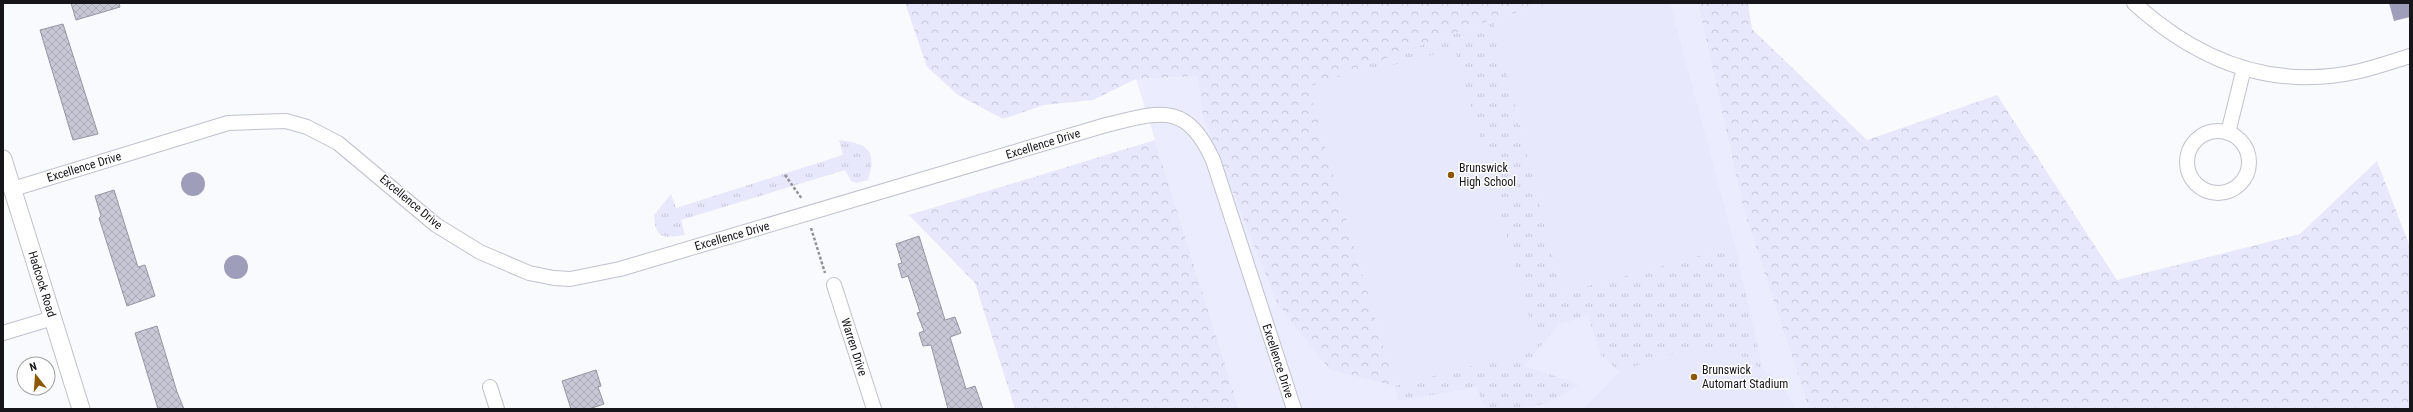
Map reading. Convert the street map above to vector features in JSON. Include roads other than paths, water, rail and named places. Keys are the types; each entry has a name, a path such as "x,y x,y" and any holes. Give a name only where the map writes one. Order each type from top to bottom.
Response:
{"street":[{"path":"2134,3 2159,25 2187,44 2217,59 2244,68 2294,77 2328,76 2360,71 2410,56"},
{"path":"2228,133 2244,68"},
{"name":"Excellence Drive","path":"12,189 228,123 286,121 307,126 338,143 436,225 480,252 529,273 570,279 620,269 1099,127 1161,114 1181,118 1193,126 1204,139 1210,153 1294,409"},
{"path":"2207,133 2228,133 2237,138 2247,154 2247,173 2242,182 2226,192 2206,191 2191,177 2187,167 2187,157 2191,147 2207,133"},
{"name":"Hadcock Road","path":"3,159 82,409"},
{"name":"Warren Drive","path":"834,285 874,409"},
{"path":"3,333 53,318"},
{"path":"490,387 497,409"}],"place":[{"name":"Brunswick High School","path":"1451,175"},
{"name":"Brunswick Automart Stadium","path":"1694,377"}]}
